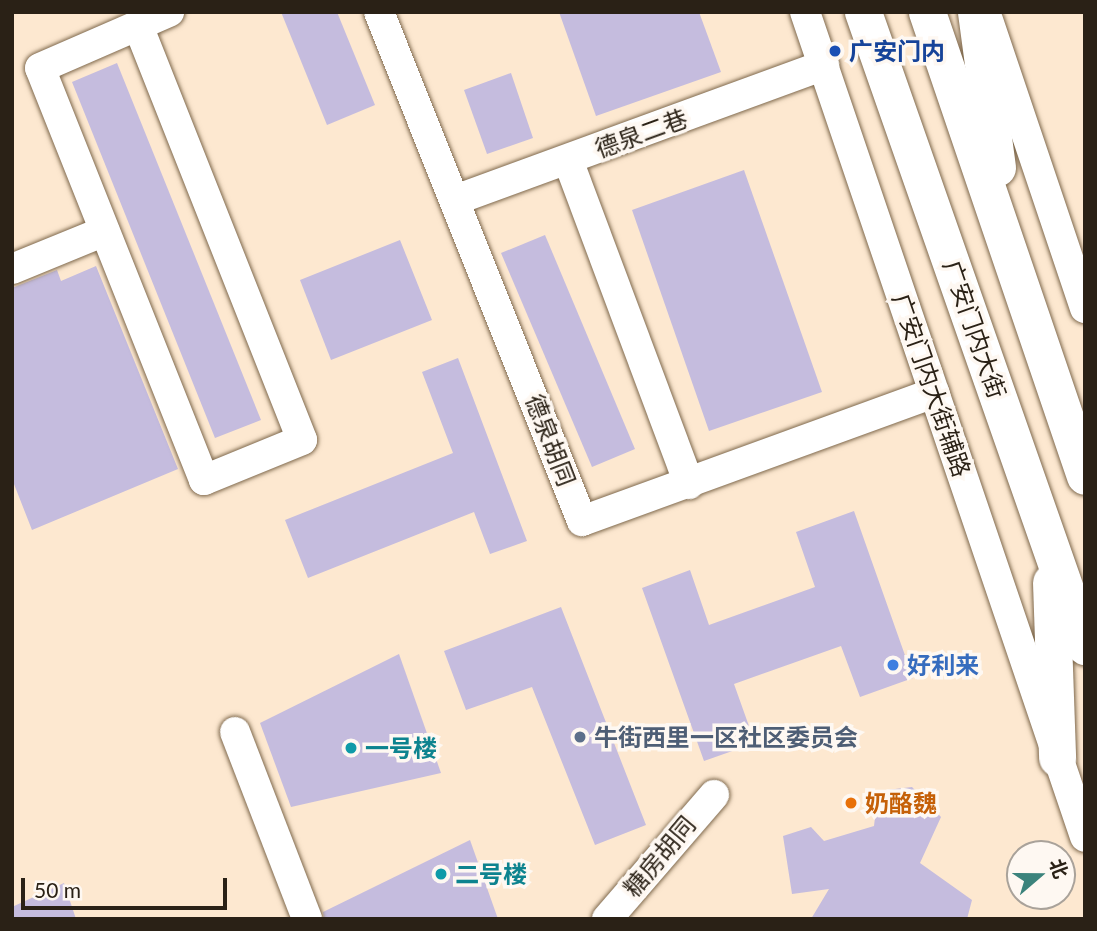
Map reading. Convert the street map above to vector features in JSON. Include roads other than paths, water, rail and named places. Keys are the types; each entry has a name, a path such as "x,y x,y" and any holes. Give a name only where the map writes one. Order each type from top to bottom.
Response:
{"main road":[{"name":"广安门内大街","path":"863,12 1085,646"},
{"path":"927,12 1085,476"},
{"path":"976,12 1007,246"},
{"path":"1050,542 1057,758"}],"street":[{"path":"139,29 302,440 204,480 40,68 139,29 169,12"},
{"name":"德泉胡同","path":"379,12 458,199 582,521 690,484 934,393"},
{"name":"广安门内大街辅路","path":"805,12 1057,758"},
{"path":"985,12 1085,308"},
{"name":"德泉二巷","path":"458,199 824,65"},
{"path":"568,160 690,484"},
{"path":"12,269 105,231"},
{"path":"235,732 306,919"},
{"path":"1057,758 1085,837"},
{"name":"糖房胡同","path":"607,919 714,795"}],"place":[{"name":"广安门内","path":"835,51"},
{"name":"好利来","path":"893,665"},
{"name":"牛街西里一区社区委员会","path":"580,737"},
{"name":"一号楼","path":"351,748"},
{"name":"奶酪魏","path":"851,803"},
{"name":"二号楼","path":"441,874"}]}
